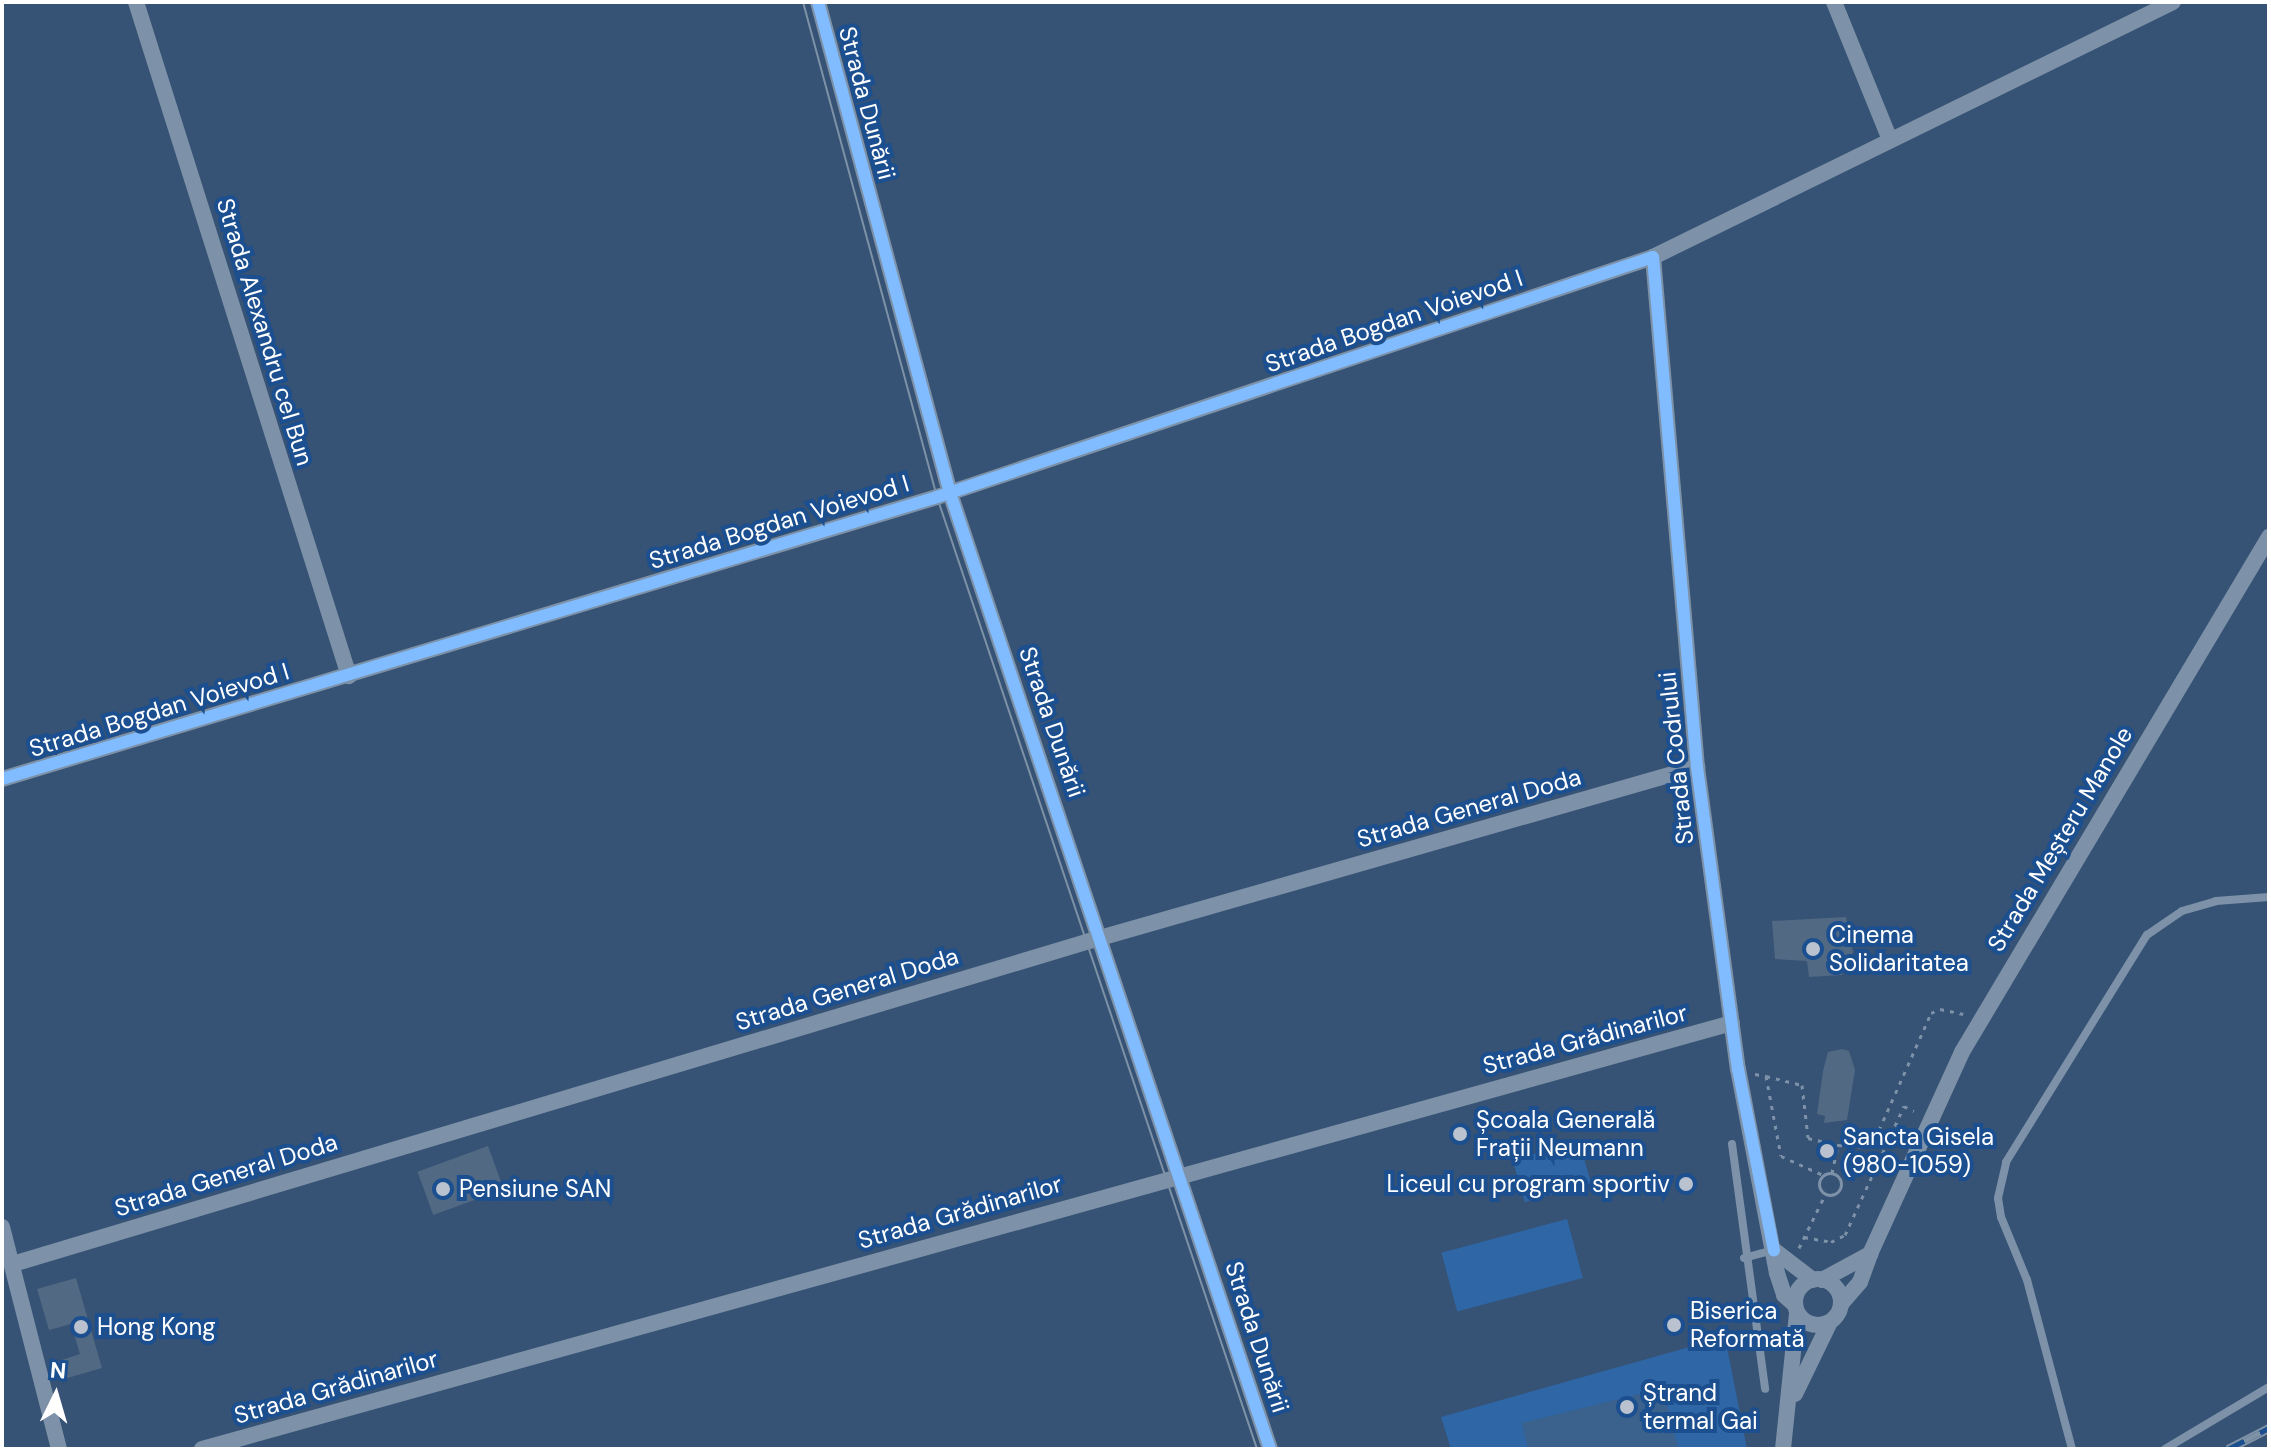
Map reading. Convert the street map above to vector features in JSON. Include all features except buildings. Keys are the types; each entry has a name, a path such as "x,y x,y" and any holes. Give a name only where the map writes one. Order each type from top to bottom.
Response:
{"street":[{"name":"Strada Alexandru cel Bun","path":"136,2 349,676"},
{"name":"Strada Dunării","path":"818,2 950,493 1102,938 1270,1449"},
{"path":"1834,2 1890,140"},
{"name":"Strada Bogdan Voievod I","path":"2,779 950,493 1653,257 2173,2"},
{"name":"Strada Codrului","path":"1653,257 1697,767 1738,1069 1781,1287 1796,1309"},
{"name":"Strada Meșteru Manole","path":"1841,1304 1860,1282 1931,1119 1981,1018 2269,537"},
{"name":"Strada General Doda","path":"13,1264 1102,938 1697,767"},
{"name":"Strada Grădinarilor","path":"202,1449 1732,1023"},
{"path":"2,1227 59,1449"},
{"path":"1774,1250 1791,1266 1836,1289 1841,1304 1791,1402"},
{"path":"1783,1449 1791,1402 1799,1289 1870,1254"},
{"path":"1796,1309 1810,1324 1830,1322"}],"lane":[{"path":"2072,1449 2027,1280 2001,1217 1998,1198 2006,1162 2147,935 2182,911 2269,897"},
{"path":"1732,1144 1744,1258 1765,1389"},
{"path":"1744,1258 1774,1250"},
{"path":"2165,1449 2269,1387"}],"path":[{"path":"1738,1069 1802,1085 1808,1138 1838,1145 1873,1143 1931,1013 1945,1009 1981,1018"},
{"path":"1766,1076 1781,1156 1823,1175 1832,1173"},
{"path":"1893,1101 1931,1119"},
{"path":"1804,1237 1831,1242 1845,1235 1904,1106"},
{"path":"1791,1266 1825,1195 1841,1188 1832,1173 1838,1145"},
{"path":"1823,1175 1819,1187 1825,1195"}],"shaded area":[{"path":"1579,1141 1591,1183 1525,1202 1513,1160"},
{"path":"1567,1219 1583,1278 1457,1312 1441,1253"},
{"name":"Ștrand termal Gai","path":"1725,1337 1747,1449 1451,1449 1441,1417"},
{"name":"Ștrand termal Gai","path":"1662,1384 1678,1449 1528,1449 1522,1423 1652,1391"}],"tram line":[{"path":"803,2 937,497 1257,1449"}],"railway":[{"path":"2228,1449 2269,1428"}],"cycle path":[{"path":"818,2 950,493 1270,1449"},
{"path":"2,779 937,497 1653,257 1697,767 1738,1069 1774,1250"}],"place":[{"name":"Cinema Solidaritatea","path":"1813,949"},
{"name":"Școala Generală Frații Neumann","path":"1460,1134"},
{"name":"Sancta Gisela (980-1059)","path":"1827,1151"},
{"name":"Liceul cu program sportiv","path":"1686,1184"},
{"name":"Pensiune SAN","path":"443,1189"},
{"name":"Biserica Reformată","path":"1674,1325"},
{"name":"Hong Kong","path":"81,1327"},
{"name":"Ștrand termal Gai","path":"1627,1407"}]}
